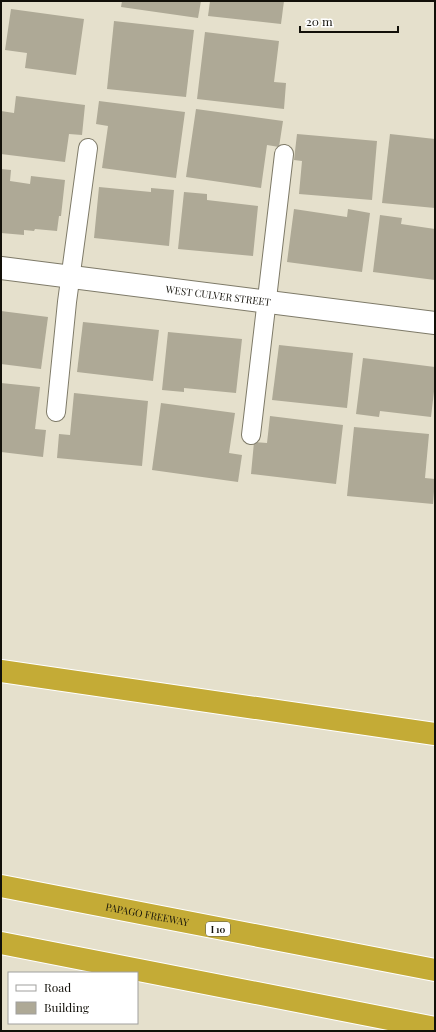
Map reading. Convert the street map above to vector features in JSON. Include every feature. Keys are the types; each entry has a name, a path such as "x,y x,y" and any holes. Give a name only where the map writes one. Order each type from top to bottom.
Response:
{"highway":[{"path":"1,671 435,734"},
{"name":"PAPAGO FREEWAY","path":"1,886 435,970"},
{"path":"1,942 435,1028"}],"street":[{"name":"WEST CULVER STREET","path":"1,268 435,322"}],"lane":[{"path":"56,412 70,276 88,148"},
{"path":"251,435 284,154"}],"building":[{"path":"122,1 201,1 198,18 121,7"},
{"path":"210,1 284,1 281,24 208,16"},
{"path":"11,9 84,19 76,75 25,68 27,53 5,50"},
{"path":"114,21 194,30 186,97 107,89"},
{"path":"205,32 279,41 274,82 286,83 284,109 197,99"},
{"path":"16,96 85,105 82,135 69,134 65,162 1,154 1,111 14,113"},
{"path":"99,101 185,112 176,178 102,168 108,126 96,124"},
{"path":"196,109 283,121 279,147 267,145 261,188 186,177"},
{"path":"297,134 377,141 372,200 299,194 302,161 294,160"},
{"path":"390,134 435,139 435,208 382,203"},
{"path":"1,169 11,170 10,181 30,184 31,176 65,180 61,216 59,216 57,231 35,229 34,231 24,230 24,235 1,233"},
{"path":"99,187 151,192 151,188 174,190 169,246 94,238"},
{"path":"184,192 207,194 207,200 258,206 253,256 178,249"},
{"path":"294,209 347,217 348,209 370,213 362,272 287,262"},
{"path":"380,215 402,218 401,224 435,229 435,280 373,272"},
{"path":"1,311 48,317 41,369 1,364"},
{"path":"83,322 159,330 153,381 77,372"},
{"path":"168,332 242,339 236,393 184,388 184,392 162,390"},
{"path":"279,345 353,353 347,408 272,400"},
{"path":"363,358 435,367 435,383 431,417 380,411 379,417 356,414"},
{"path":"1,383 40,387 35,429 46,430 43,457 1,452"},
{"path":"74,393 148,401 142,466 57,458 59,434 70,435"},
{"path":"161,403 235,413 229,453 242,455 238,482 152,470"},
{"path":"270,416 343,425 336,484 251,474 254,442 267,443"},
{"path":"354,427 429,434 425,478 435,479 433,504 347,496"}]}
